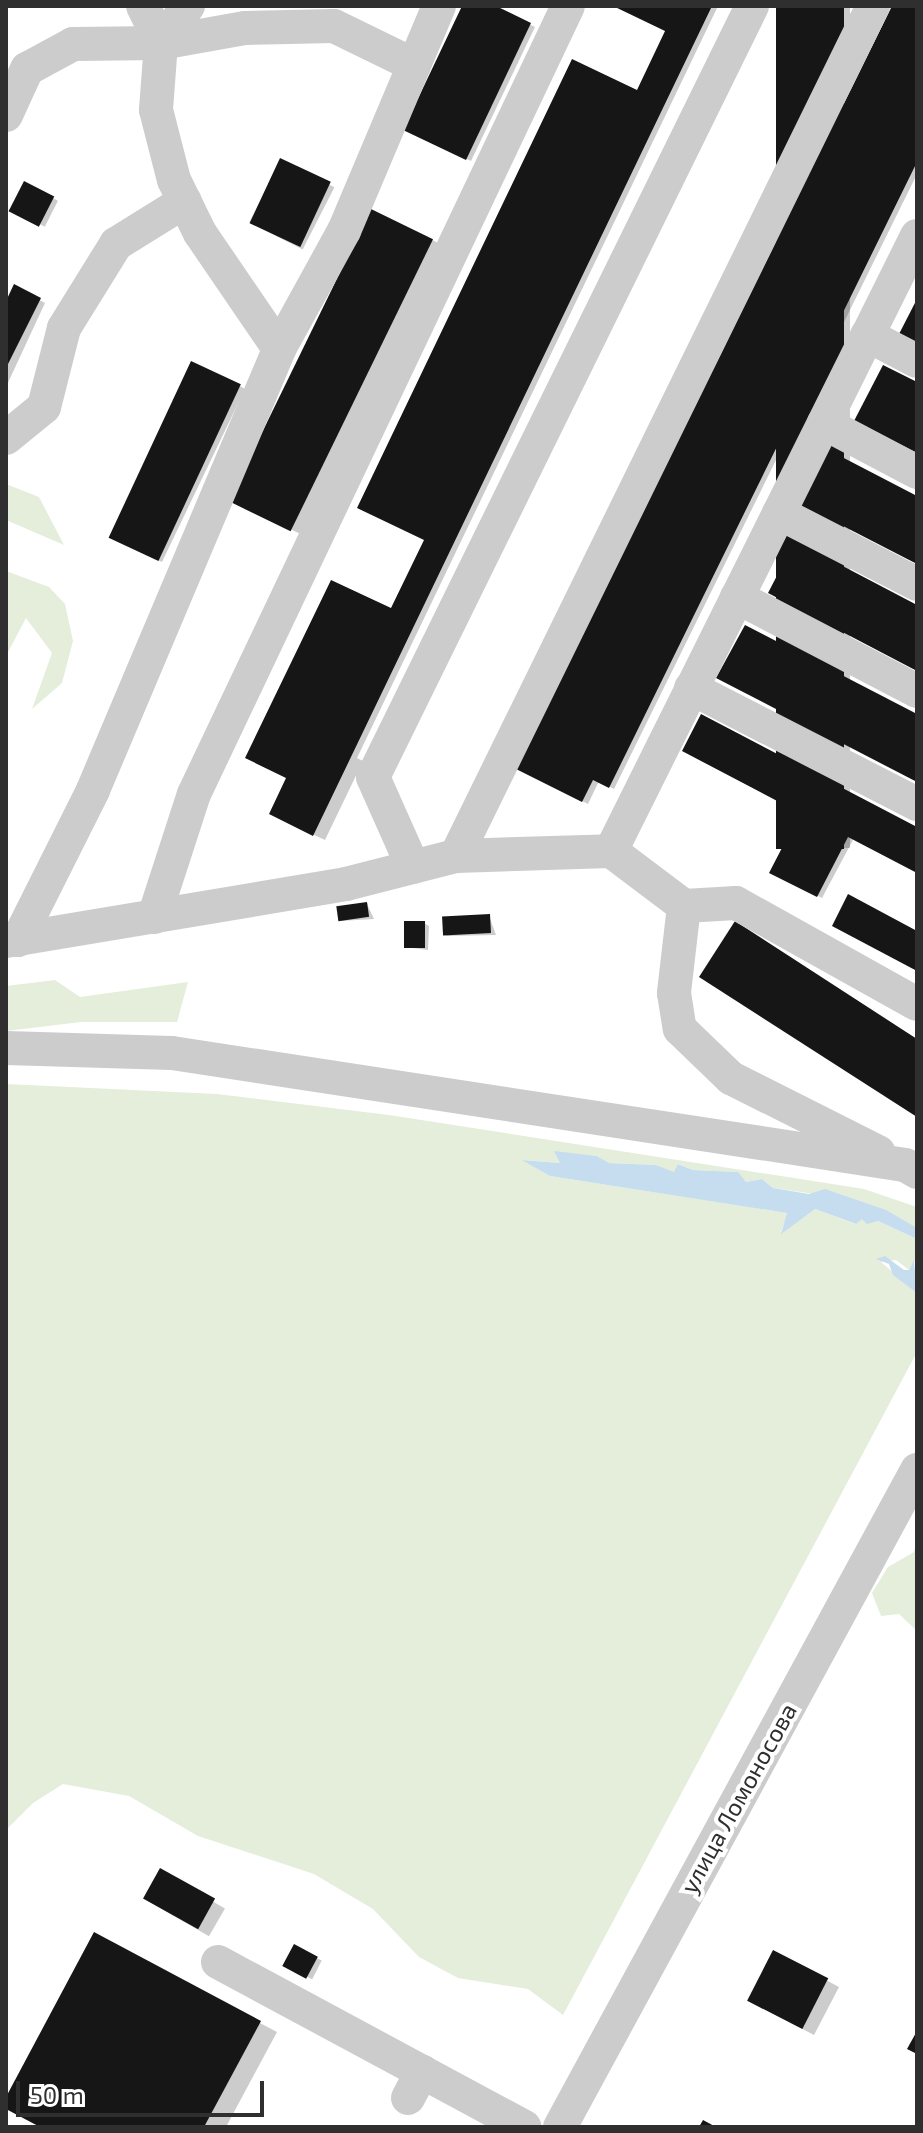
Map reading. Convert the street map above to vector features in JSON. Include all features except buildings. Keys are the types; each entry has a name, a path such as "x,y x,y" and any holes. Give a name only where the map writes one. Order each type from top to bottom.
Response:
{"street":[{"path":"143,6 161,43 156,110 185,201 200,233 279,349"},
{"path":"161,43 188,6"},
{"path":"12,941 93,790 279,349 344,231 439,6"},
{"path":"154,917 194,794 568,6"},
{"path":"413,867 373,777 752,6"},
{"path":"456,856 873,6"},
{"path":"6,115 27,69 73,44 161,43 245,28 334,26 414,65"},
{"path":"6,438 44,407 64,328 116,244 185,201"},
{"path":"611,851 915,244"},
{"path":"867,335 917,361"},
{"path":"824,423 917,472"},
{"path":"779,513 917,584"},
{"path":"737,597 917,691"},
{"path":"691,688 917,804"},
{"path":"12,941 346,884 456,856 611,851 684,906 736,903 917,1004"},
{"path":"684,906 674,993 680,1029 731,1078 911,1169"},
{"path":"6,1048 172,1053 911,1169"},
{"name":"улица Ломоносова","path":"560,2127 917,1470"},
{"path":"218,1962 415,2085 524,2127"}],"green space":[{"path":"6,484 39,497 64,545 6,520"},
{"path":"6,571 49,587 65,604 73,641 62,683 32,709 52,653 26,618 6,656"},
{"path":"55,980 80,997 188,982 177,1022 81,1022 6,1031 6,986"},
{"path":"6,1084 217,1094 389,1115 864,1189 917,1207 917,1228 856,1200 773,1188 762,1179 746,1182 737,1172 693,1170 679,1164 674,1173 656,1165 609,1163 597,1156 555,1152 560,1163 524,1160 550,1176 788,1213 781,1232 815,1209 855,1224 862,1218 878,1221 917,1239 917,1264 914,1261 909,1270 896,1260 881,1262 917,1293 917,1352 563,2015 528,1989 458,1978 419,1957 373,1909 314,1874 198,1836 129,1796 63,1784 33,1803 6,1830"},
{"path":"917,1537 917,1631 899,1614 881,1616 872,1593 888,1567 914,1552"}],"water":[{"path":"554,1151 597,1156 609,1163 656,1165 674,1172 678,1164 693,1170 738,1172 746,1182 762,1179 773,1188 809,1194 825,1189 886,1210 917,1228 917,1239 878,1221 867,1224 862,1219 856,1224 815,1209 781,1234 787,1213 550,1176 522,1160 560,1163"},
{"path":"885,1256 904,1270 909,1270 914,1260 917,1293 893,1275 889,1264 876,1259"}]}
